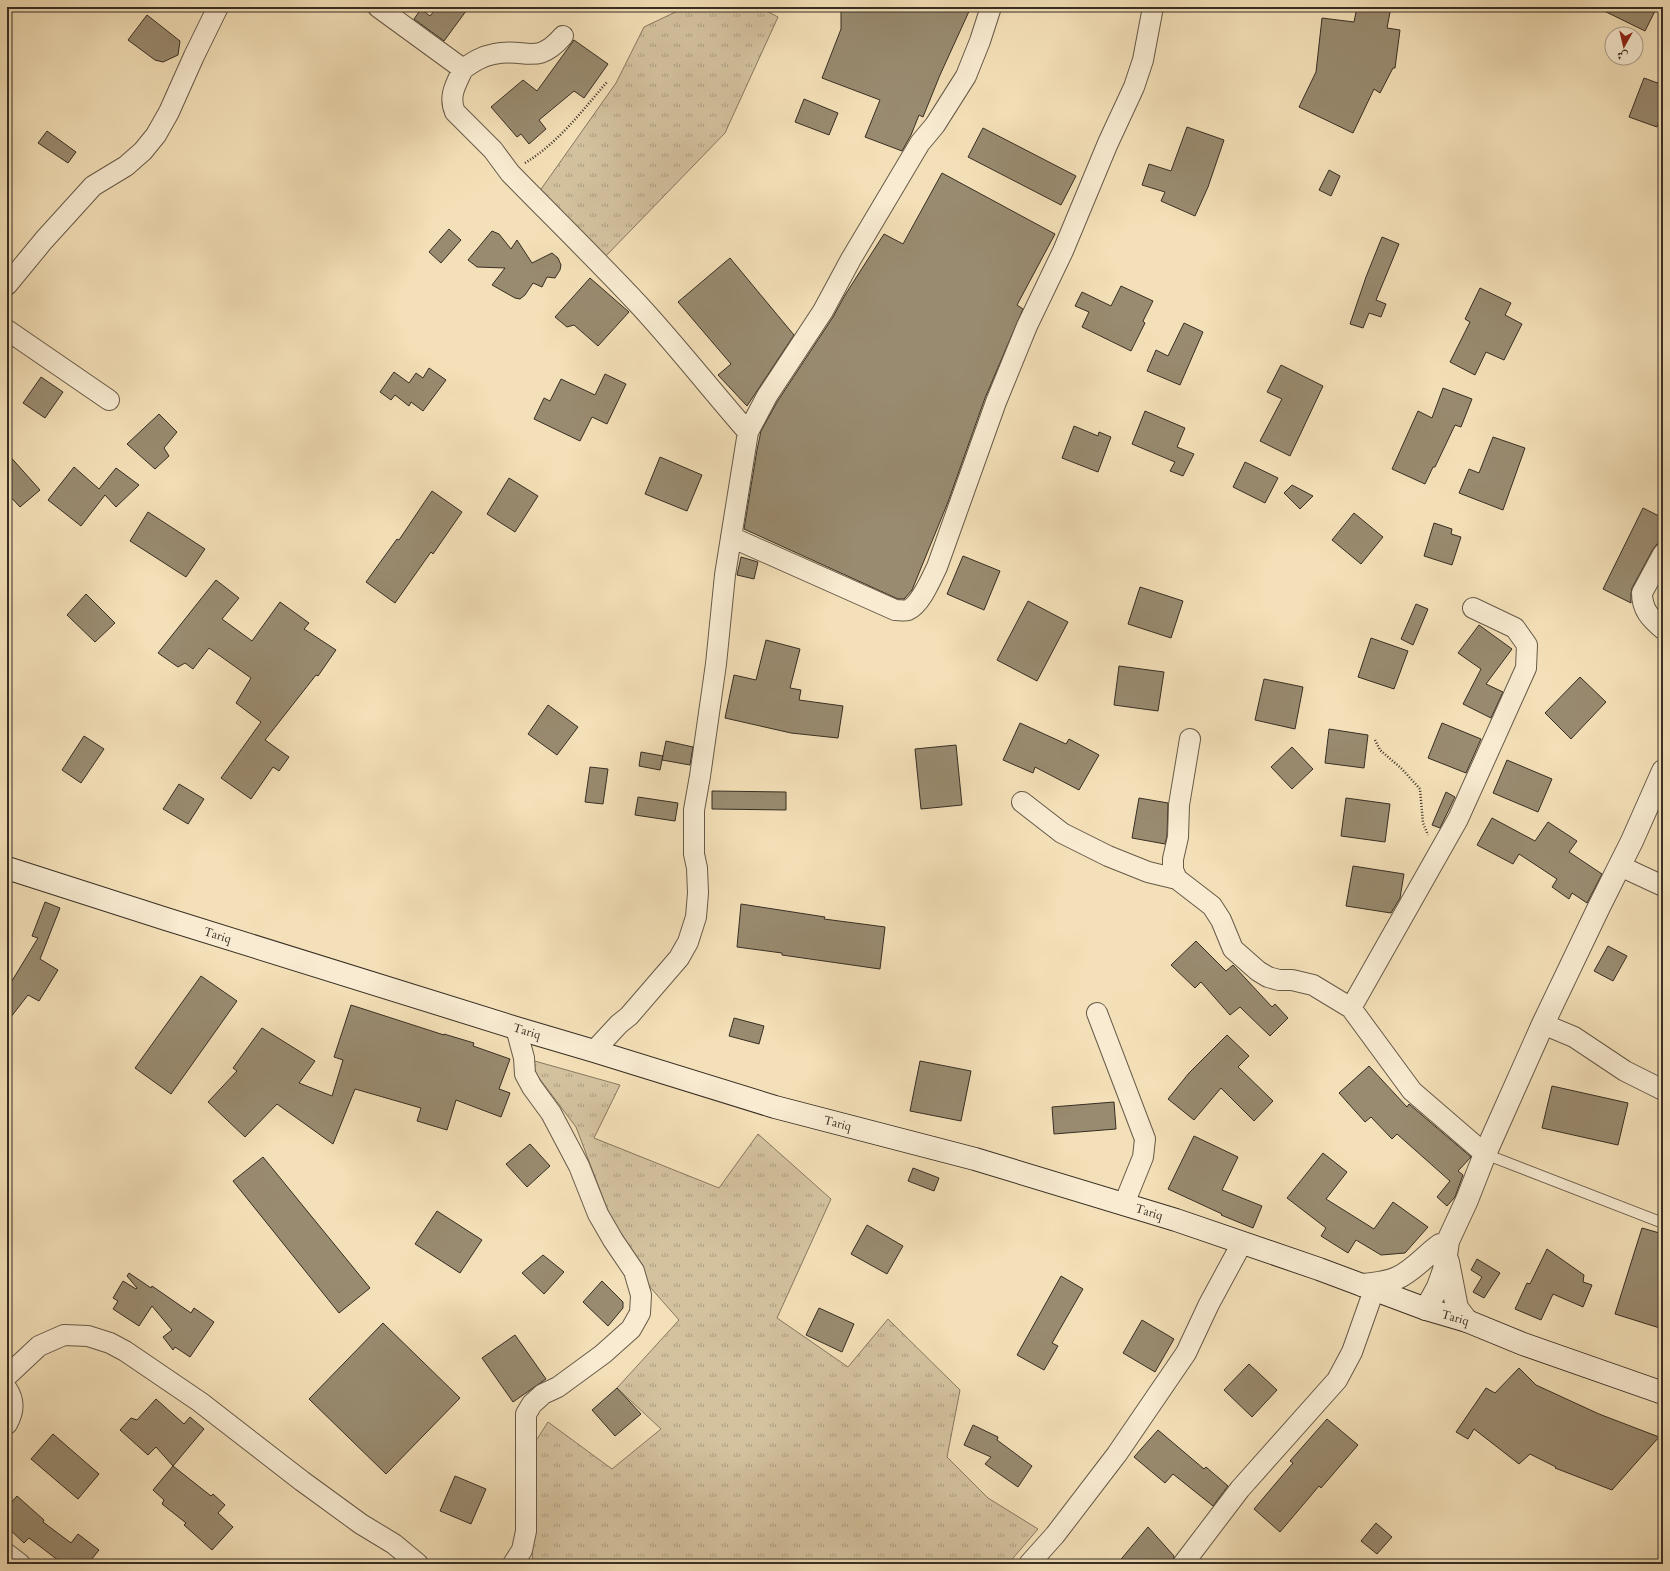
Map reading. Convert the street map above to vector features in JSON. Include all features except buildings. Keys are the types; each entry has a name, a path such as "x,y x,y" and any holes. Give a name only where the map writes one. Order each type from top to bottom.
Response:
{"main road":[{"path":"1426,1309 1442,1276 1445,1246 1467,1200 1485,1154 1543,1024 1620,866 1658,797 1663,771"},
{"name":"Tariq","path":"7,868 516,1028 775,1107 975,1159 1124,1204 1242,1243 1426,1309 1467,1321 1523,1344 1663,1393"},
{"path":"1368,1287 1397,1278 1445,1246"},
{"path":"1400,1300 1407,1286 1424,1262 1445,1246"},
{"path":"1445,1246 1457,1308 1467,1321"}],"street":[{"path":"7,284 44,240 93,186 126,166 143,151 156,135 170,112 194,56 218,7"},
{"path":"378,7 463,69"},
{"path":"594,1051 619,1024 629,1016 680,958 688,942 696,917 698,893 693,840 694,810 715,671 719,621 731,537 748,432 767,396 823,311 851,259 920,143 935,125 966,76 980,41 991,7"},
{"path":"731,537 895,610 908,610 918,602 938,567 996,402 1027,326 1063,251 1108,143 1134,87 1146,48 1153,7"},
{"path":"563,36 552,47 538,54 512,52 494,54 477,59 463,69 452,93 452,106 455,112 493,150 510,173 639,304 695,367 715,395 748,432"},
{"path":"7,330 109,400"},
{"path":"1663,554 1642,593 1642,600 1644,608 1650,617 1663,630"},
{"path":"1351,1008 1458,819 1526,668 1527,645 1515,628 1473,608"},
{"path":"1177,879 1173,870 1173,858 1178,837 1179,805 1190,739"},
{"path":"1022,802 1062,833 1108,856 1148,872 1177,879 1212,906 1221,920 1233,949 1258,971 1268,977 1279,980 1292,980 1313,985 1351,1008 1412,1091 1485,1154"},
{"path":"1620,866 1663,886"},
{"path":"1097,1013 1145,1139 1143,1157 1124,1204"},
{"path":"1543,1024 1574,1037 1624,1071 1663,1090"},
{"path":"513,1564 522,1550 526,1532 526,1414 532,1404 543,1394 558,1387 603,1354 631,1329 640,1314 641,1295 634,1271 613,1240 598,1214 579,1166 550,1113 526,1074 524,1058 516,1028"},
{"path":"1029,1564 1055,1535 1117,1454 1186,1353 1209,1304 1242,1243"},
{"path":"1183,1564 1240,1489 1337,1380 1352,1352 1368,1287"},
{"path":"7,1376 39,1346 64,1335 88,1336 110,1343 125,1351 200,1402 302,1481 361,1524 394,1544 418,1564"},
{"path":"7,1389 11,1395 14,1409 7,1424"},
{"path":"7,1554 20,1564"}],"lane":[{"path":"1485,1154 1663,1223"}],"path":[{"path":"510,173 540,154 572,123 607,82"},
{"path":"1376,740 1380,750 1402,769 1420,789 1423,823 1430,839 1435,860"}],"green space":[{"path":"686,7 759,7 778,17 725,133 604,258 539,192 616,83 644,27"},
{"path":"524,1058 620,1085 594,1138 719,1188 758,1134 831,1199 777,1318 848,1367 888,1319 960,1390 947,1457 988,1498 1038,1529 1008,1564 533,1564 526,1456 548,1422 612,1469 661,1429 617,1388 679,1320 627,1261 576,1127"}]}
